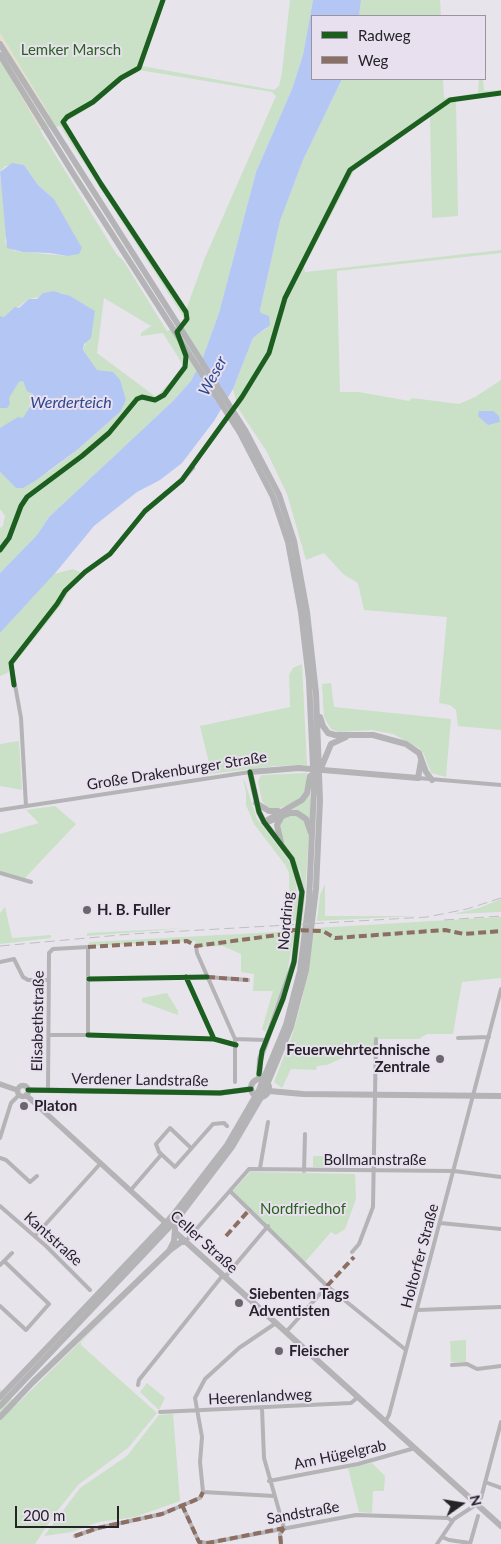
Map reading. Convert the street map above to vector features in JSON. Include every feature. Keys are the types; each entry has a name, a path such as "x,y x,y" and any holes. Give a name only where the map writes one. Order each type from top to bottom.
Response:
{"main road":[{"path":"0,44 48,127"},
{"path":"0,55 259,453 279,494 299,563 316,693 317,766 307,921"},
{"path":"174,324 254,456 282,520 299,596 316,712 313,758 317,766"},
{"path":"316,712 328,733 352,736 373,735 396,740 415,749 432,780"},
{"path":"264,822 302,800 315,775 317,766 330,744 336,740 352,736"},
{"path":"418,778 422,759"},
{"name":"Große Drakenburger Straße","path":"250,772 298,768 418,778"},
{"name":"Nordring","path":"250,772 256,803 264,822 292,859 300,878 307,921 289,981 260,1059 260,1079"},
{"path":"0,1406 164,1230 232,1147 263,1094 299,998 305,932 318,858 315,775"},
{"path":"256,803 269,811 297,813 306,819 310,828 312,853"},
{"path":"281,842 277,825 282,813"},
{"path":"260,1079 267,1082 269,1091 266,1096 258,1097 251,1089 254,1081 260,1079"},
{"name":"Verdener Landstraße","path":"0,1084 23,1093 48,1091 220,1093 251,1089"},
{"path":"269,1091 375,1095 501,1096"},
{"name":"Celler Straße","path":"23,1093 185,1242 501,1526"},
{"path":"170,1250 175,1232 174,1221 178,1214 228,1148 258,1097"},
{"path":"0,1397 164,1230"},
{"path":"0,1417 33,1382 170,1250 181,1242 185,1242"}],"street":[{"path":"26,806 20,718 10,663 58,604 65,591 85,572 110,554 144,511 182,480 193,468"},
{"name":"Große Drakenburger Straße","path":"0,810 250,772"},
{"path":"418,778 501,785"},
{"path":"0,873 30,882"},
{"path":"196,946 197,954 235,1039 236,1082"},
{"name":"Elisabethstraße","path":"48,1091 50,950 88,948 88,1035 49,1035"},
{"path":"0,962 14,959 25,979 49,980"},
{"path":"207,977 248,980"},
{"name":"Holtorfer Straße","path":"385,1422 389,1415 488,1037 499,1006 501,989"},
{"path":"458,1038 488,1037"},
{"path":"235,1039 266,1040"},
{"path":"352,1252 359,1244 372,1214 376,1039"},
{"path":"0,1138 11,1103 23,1093"},
{"path":"260,1168 268,1122"},
{"path":"191,1148 170,1128 156,1144 161,1155 176,1167 213,1124 224,1123 227,1126"},
{"path":"304,1171 305,1134"},
{"path":"130,1191 161,1155"},
{"path":"0,1158 6,1160 30,1182 37,1176"},
{"path":"34,1236 100,1164"},
{"name":"Bollmannstraße","path":"230,1191 249,1169 260,1168 304,1171 454,1171 501,1177"},
{"path":"185,1242 230,1191 268,1226 327,1286 406,1350"},
{"name":"Kantstraße","path":"0,1206 90,1290"},
{"path":"440,1223 501,1229"},
{"path":"138,1385 139,1380 224,1276 268,1226"},
{"path":"0,1265 12,1253"},
{"path":"0,1306 26,1330 50,1304 4,1262"},
{"path":"286,1332 327,1286"},
{"path":"417,1310 501,1307"},
{"path":"75,1536 98,1528 162,1514 200,1498 203,1492 200,1462 202,1437 194,1398 205,1379 239,1348 276,1323"},
{"path":"452,1365 467,1364 477,1369 501,1366"},
{"name":"Heerenlandweg","path":"160,1412 350,1403 358,1397"},
{"path":"262,1408 264,1458 269,1482 284,1528 280,1534 281,1544"},
{"path":"437,1544 452,1521 476,1504 481,1498 501,1422"},
{"name":"Am Hügelgrab","path":"269,1482 358,1464 415,1448"},
{"path":"485,1482 501,1488"},
{"path":"203,1492 274,1496"},
{"name":"Sandstraße","path":"182,1505 199,1542 208,1543 356,1515 448,1518 452,1521"},
{"path":"442,1537 448,1540 470,1543 478,1516"}],"green space":[{"name":"Lemker Marsch","path":"0,0 165,0 142,66 274,90 279,86 282,72 290,0 313,0 303,55 292,89 256,172 219,313 203,357 191,381 173,401 49,517 37,535 0,573 0,528 3,526 5,516 0,509 0,472 16,488 50,471 120,412 83,350 92,327 95,311 62,293 29,299 4,317 0,316 0,175 7,232 5,242 15,251 67,256 82,249 54,199 38,185 24,165 5,166 0,172 0,59 49,114 0,33","holes":["139,70 272,92 276,96 204,260 186,310 102,183 65,122 90,107 119,82","60,126 183,316 183,324 167,331 123,260 117,255 40,130","104,298 151,326 141,333 141,336 163,333 183,365 179,373 156,397 97,353"]},
{"path":"361,0 440,0 441,15 359,15"},
{"path":"342,80 443,80 444,98 478,93 479,80 483,80 484,91 501,90 501,95 456,101 458,216 432,218 430,116 355,169 304,267 305,272 501,250 501,253 337,271 337,274 340,392 359,392 409,401 412,398 459,404 475,397 501,380 501,730 458,726 456,710 450,705 439,703 447,617 364,610 358,583 343,574 324,553 306,560 287,494 267,452 238,408 233,389 253,338 267,328 260,310 280,221 303,160"},
{"path":"23,381 33,393 27,414 23,419 0,428 0,408 19,382"},
{"path":"73,569 84,574 7,673 0,676 0,633 54,574"},
{"path":"302,664 307,765 275,766 201,775 200,768 210,767 200,726 290,707 289,675 293,668"},
{"path":"331,683 334,707 451,719 446,777 431,773 424,754 419,748 393,734 372,730 338,732 331,729 324,717 322,684"},
{"path":"19,741 22,790 0,786 0,744"},
{"path":"307,773 306,787 302,796 294,803 274,810 266,806 262,801 258,781 261,775"},
{"path":"243,779 257,819 289,861 294,873 298,899 296,921 290,920 289,873 286,866 254,824 246,805"},
{"path":"310,791 310,821 289,811"},
{"path":"55,806 76,824 24,879 0,872 0,834 39,823 26,810"},
{"path":"290,814 302,817 309,835 303,921 304,890 300,871 282,841 279,825 281,819"},
{"path":"325,884 325,916 417,916 317,921 320,895"},
{"path":"501,899 501,912 453,914 479,908"},
{"path":"5,907 12,938 51,935 51,938 0,944 0,913"},
{"path":"501,917 501,978 462,982 453,1034 427,1034 419,1039 376,1039 376,1054 351,1054 327,1065 317,1066 316,1070 291,1069 282,1088 274,1082 293,1033 302,1000 315,928"},
{"path":"188,928 87,936 87,933"},
{"path":"295,931 286,978 265,1032 262,1029 273,991 253,991 254,974 241,972 241,954 223,946 197,947 195,941 87,946 90,942"},
{"path":"167,993 178,1011 178,1015 142,1002 142,998"},
{"path":"313,1156 332,1156 332,1167 313,1167"},
{"name":"Nordfriedhof","path":"250,1172 355,1174 356,1199 345,1229 336,1235 331,1232 305,1262 233,1191"},
{"path":"149,1274 81,1342 81,1345 157,1413 128,1448 78,1485 54,1515 35,1544 0,1544 0,1389 17,1404"},
{"path":"466,1340 466,1362 451,1362 450,1341"},
{"path":"147,1383 165,1398 159,1410 140,1392"},
{"path":"173,1414 180,1501 135,1517 99,1522 72,1532 44,1536 80,1488 127,1456 159,1415"},
{"path":"372,1463 385,1476 384,1491 373,1491 372,1513 359,1512 348,1468"}],"sand":[{"path":"0,33 49,114 40,130 0,59"}],"water":[{"name":"Weser","path":"313,0 361,0 359,15 311,15 311,80 342,80 303,160 280,221 260,310 261,313 269,316 270,325 253,338 233,389 214,421 182,463 160,480 137,492 94,526 57,571 0,633 0,573 37,535 49,517 173,401 191,381 203,357 219,313 256,172 292,89 303,55"},
{"path":"12,163 24,165 38,185 54,199 82,248 79,254 67,256 23,252 7,248 0,172"},
{"name":"Werderteich","path":"53,291 70,296 95,311 91,338 84,344 83,350 97,370 113,372 120,380 126,400 120,412 77,450 35,481 23,488 16,488 0,472 0,428 18,417 23,418 31,405 33,394 27,391 23,381 19,382 9,398 10,404 7,408 0,408 0,316 4,317 15,307 19,308 29,299 37,299 43,293"},
{"path":"479,411 493,411 499,416 500,422 488,425 478,416"}],"railway":[{"path":"0,946 131,934 427,917 467,909 501,898"},
{"path":"444,920 501,916"}],"marked path":[{"path":"88,947 187,941 196,946 285,934 293,930 323,931 335,938 445,930 464,934 501,931"},
{"path":"207,977 248,980"},
{"path":"226,1236 250,1209"},
{"path":"327,1286 354,1257"},
{"path":"75,1536 98,1528 162,1514 200,1498 203,1492"},
{"path":"182,1505 199,1542 208,1543 284,1528"},
{"path":"281,1544 280,1534 284,1528"}],"cycle path":[{"path":"0,550 9,538 21,506 27,497 82,456 109,433 137,399 142,397 155,400 164,395 185,367 186,356 177,332 187,319 186,312 101,184 63,122 67,117 93,102 121,78 139,68 163,0"},
{"path":"14,685 11,663 65,591 85,572 110,554 145,511 182,480 242,397 269,353 285,298 350,170 450,100 501,93"},
{"path":"250,772 259,812 264,822 292,859 302,892 294,962 283,999 262,1051 259,1074"},
{"path":"186,977 214,1039"},
{"path":"89,979 207,977"},
{"path":"88,1035 214,1039 236,1045"},
{"path":"28,1090 220,1093 251,1089"}],"place":[{"name":"H. B. Fuller","path":"87,910"},
{"name":"Feuerwehrtechnische Zentrale","path":"440,1059"},
{"name":"Platon","path":"24,1106"},
{"name":"Siebenten Tags Adventisten","path":"239,1303"},
{"name":"Fleischer","path":"279,1351"}]}
